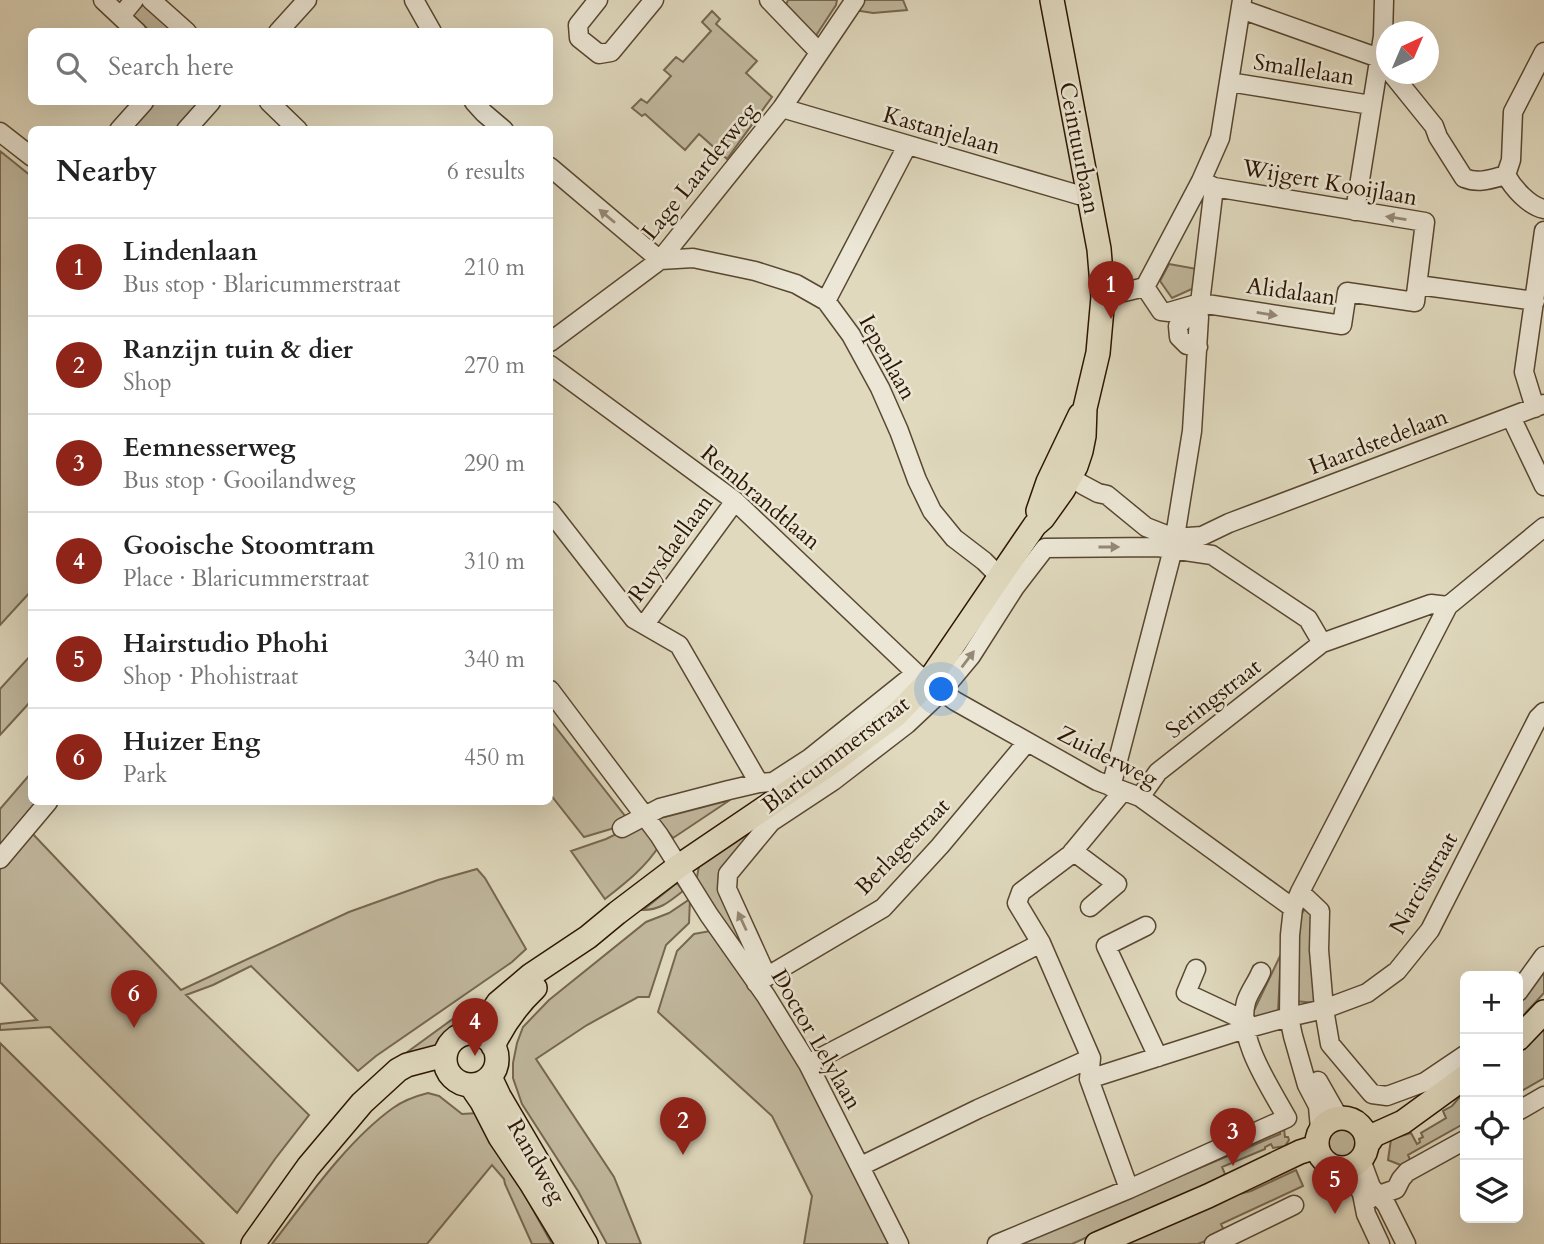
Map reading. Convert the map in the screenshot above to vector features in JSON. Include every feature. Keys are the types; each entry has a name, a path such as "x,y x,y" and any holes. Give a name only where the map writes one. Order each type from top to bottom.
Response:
{"main road":[{"name":"Ceintuurbaan","path":"1052,0 1099,249 1102,297"},
{"name":"Blaricummerstraat","path":"485,1040 498,1003 531,975 588,937 678,866 896,715 928,682 1035,525 1048,482 1065,467 1078,416 1085,408 1098,353 1102,297"},
{"path":"1522,1034 1544,1012"},
{"path":"468,1033 485,1040 497,1062 496,1067 480,1082 455,1080 447,1065 453,1040 468,1033"},
{"path":"253,1244 308,1167 362,1103 407,1065 447,1065"},
{"path":"1097,1244 1300,1152 1374,1135 1403,1122 1460,1081"},
{"name":"Randweg","path":"480,1082 482,1102 500,1137 568,1244"},
{"name":"Randweg","path":"480,1082 499,1096 586,1244"}],"street":[{"path":"103,0 134,28"},
{"path":"121,16 134,0"},
{"path":"151,0 182,28"},
{"path":"282,28 307,0"},
{"path":"414,0 430,28"},
{"path":"598,0 578,25 579,38 599,54 611,52 654,0"},
{"path":"769,0 819,52"},
{"name":"Lage Laarderweg","path":"553,340 660,260 782,108 855,0"},
{"name":"Smallelaan","path":"1383,21 1384,0"},
{"path":"1145,287 1161,311 1169,312 1200,303 1208,184 1220,138 1242,4 1376,64"},
{"path":"1506,175 1511,160 1513,112 1544,52"},
{"name":"Smallelaan","path":"1230,82 1371,105"},
{"name":"Smallelaan","path":"1354,212 1376,84"},
{"path":"1400,84 1434,126 1464,178 1481,182 1506,175"},
{"path":"123,126 141,105"},
{"path":"190,126 208,105"},
{"path":"271,105 294,126"},
{"path":"477,105 499,126"},
{"name":"Kastanjelaan","path":"782,108 1089,196"},
{"path":"0,132 28,155"},
{"path":"826,301 907,146"},
{"path":"553,170 660,260"},
{"path":"1506,175 1513,186 1537,208 1544,209"},
{"path":"1102,297 1145,287 1208,184"},
{"name":"Wijgert Kooijlaan","path":"1208,184 1354,212 1425,222 1418,285"},
{"path":"1539,406 1524,372 1544,231"},
{"name":"Iepenlaan","path":"660,260 693,258 755,271 796,284 826,301 851,335 880,388 932,511 954,538 1000,577"},
{"path":"1418,285 1535,301"},
{"name":"Alidalaan","path":"1200,303 1342,326 1347,292 1415,302 1418,285"},
{"path":"1129,1189 1089,1079 1091,1058 1041,943 1017,903 1021,892 1073,851 1117,789 1174,537 1192,431 1198,347"},
{"name":"Rembrandtlaan","path":"553,367 735,501 928,682"},
{"name":"Haardstedelaan","path":"1045,548 1158,547 1174,537 1202,536 1229,523 1539,406"},
{"path":"1511,416 1544,486"},
{"name":"Haardstedelaan","path":"1065,467 1103,487 1107,495 1146,527 1212,555 1308,619 1322,643"},
{"name":"Ruysdaellaan","path":"645,624 735,501"},
{"path":"553,515 634,619 679,645 759,783"},
{"path":"1406,1244 1386,1204 1362,1194 1318,1082 1299,1056 1289,1017 1290,935 1296,900 1448,606 1544,527"},
{"name":"Blaricummerstraat","path":"622,828 660,808 759,783 773,782 971,656 1015,587 1045,548"},
{"name":"Seringstraat","path":"1140,797 1158,772 1322,643 1431,604 1448,606"},
{"name":"Blaricummerstraat","path":"757,983 763,968 727,889 728,874 771,822 833,781 907,724 928,682"},
{"name":"Zuiderweg","path":"928,682 1097,781 1140,797 1296,900 1320,911 1319,950 1330,1044 1372,1094 1387,1096 1425,1082 1460,1058"},
{"name":"Doctor Lelylaan","path":"553,694 668,847 709,915 757,983 808,1064 899,1244"},
{"name":"Narcisstraat","path":"1089,1079 1245,1025 1324,1009 1367,993 1397,971 1430,930 1538,718 1544,712"},
{"name":"Berlagestraat","path":"757,983 883,908 940,846 1027,742"},
{"path":"0,859 45,805"},
{"path":"1073,851 1117,884 1090,907"},
{"path":"1146,926 1106,946 1158,1057"},
{"path":"808,1064 1041,943"},
{"path":"1523,985 1544,956"},
{"path":"1196,970 1186,993 1245,1025"},
{"path":"997,1244 1129,1189 1287,1118 1250,1049 1245,1025 1246,1002 1261,972"},
{"path":"861,1166 1091,1058"},
{"path":"1523,1108 1544,1096"},
{"path":"1380,1244 1366,1214 1371,1200 1396,1189 1409,1171 1460,1143"},
{"path":"1214,1244 1294,1205"}],"shaded area":[{"path":"788,0 837,0 813,40 790,13 786,5"},
{"path":"861,0 903,0 907,10 873,13 854,10"},
{"path":"147,1 177,28 147,28 132,15"},
{"path":"712,11 720,19 716,24 757,61 746,73 772,97 727,159 699,134 685,150 645,114 642,116 632,108 641,99 647,103 671,76 664,70 676,57 683,62 711,31 702,22"},
{"path":"148,105 199,105 179,126 129,126"},
{"path":"0,151 28,174 28,594 0,625"},
{"path":"1169,264 1197,269 1194,288 1172,298 1160,281"},
{"path":"28,658 28,704 0,735 0,689"},
{"path":"553,724 629,821 584,837 553,798"},
{"path":"28,776 28,805 37,805 0,849 0,809"},
{"path":"730,800 673,838 657,819"},
{"path":"777,808 720,877 753,966 696,882 699,866"},
{"path":"641,822 659,846 641,868 605,899 571,851 606,839"},
{"path":"30,831 181,990 349,912 477,869 485,878 526,949 512,962 358,1071 251,966 186,995 309,1115 237,1213 50,1027 0,1030 0,1024 37,1020 0,982 0,867"},
{"path":"677,883 683,891 659,907 643,910"},
{"path":"690,899 689,923 666,945 649,997 638,997 587,1025 536,1059 614,1177 641,1244 607,1244 578,1191 522,1104 513,1078 517,1043 523,1027 549,1000 646,922 669,913"},
{"path":"1306,908 1314,913 1316,1003 1294,1001 1299,917"},
{"path":"710,931 801,1060 895,1244 804,1244 812,1196 772,1116 658,1012 677,951 694,934"},
{"path":"1281,954 1278,1011 1250,1019"},
{"path":"1544,967 1544,993 1523,1016 1523,994"},
{"path":"465,1010 479,1018 472,1023 462,1023 451,1030 439,1045 395,1061"},
{"path":"1544,1024 1544,1078 1523,1090 1523,1042"},
{"path":"0,1043 204,1244 0,1244"},
{"path":"428,1093 439,1096 462,1114 478,1113 491,1142 552,1244 532,1244 504,1179 492,1165 427,1244 272,1244 328,1172 376,1121 397,1105"},
{"path":"1460,1097 1460,1126 1408,1155 1412,1164 1403,1166 1388,1160 1391,1139 1411,1133 1417,1144 1423,1137 1421,1133 1446,1118 1443,1111"},
{"path":"1341,1127 1352,1131 1356,1142 1352,1153 1341,1157 1330,1153 1326,1142 1330,1131"},
{"path":"1284,1128 1285,1137 1289,1140 1285,1146 1273,1148 1271,1144 1222,1167 1225,1174 1210,1185 1072,1244 1019,1244 1280,1134 1280,1130"},
{"path":"1296,1170 1303,1186 1221,1224 1225,1233 1198,1244 1120,1244 1220,1199 1251,1191"}],"place":[{"name":"Lindenlaan","path":"1111,319"},
{"name":"Huizer Eng","path":"134,1028"},
{"name":"Gooische Stoomtram","path":"475,1056"},
{"name":"Ranzijn tuin & dier","path":"683,1155"},
{"name":"Eemnesserweg","path":"1233,1166"},
{"name":"Hairstudio Phohi","path":"1335,1214"}]}
